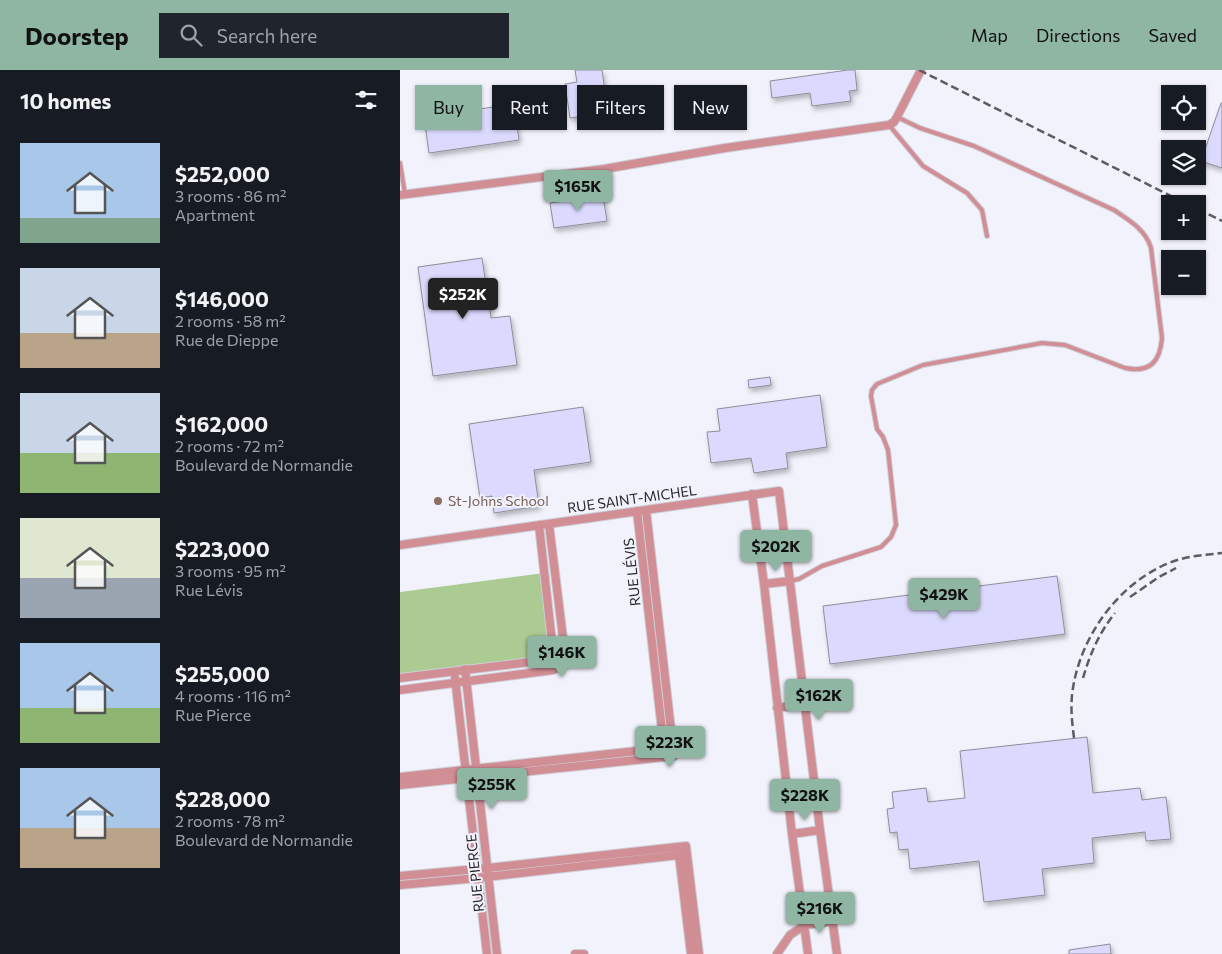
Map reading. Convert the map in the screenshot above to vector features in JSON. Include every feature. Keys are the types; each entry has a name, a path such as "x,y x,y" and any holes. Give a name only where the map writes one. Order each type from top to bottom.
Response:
{"street":[{"path":"402,194 604,169 725,148 889,125 898,117 921,70"},
{"name":"RUE SAINT-MICHEL","path":"400,545 779,491 790,581"},
{"path":"752,494 808,954"},
{"name":"RUE LÉVIS","path":"646,510 674,756"},
{"name":"RUE LÉVIS","path":"637,511 664,748"},
{"path":"549,524 565,654 562,666"},
{"path":"539,525 553,651 552,658"},
{"path":"764,584 790,581 837,954"},
{"path":"651,631 660,630"},
{"path":"552,658 562,666"},
{"path":"400,678 552,658"},
{"path":"400,690 553,670 562,666"},
{"name":"RUE PIERCE","path":"465,669 497,954"},
{"name":"RUE PIERCE","path":"455,671 487,954"},
{"path":"777,708 806,704"},
{"path":"569,763 664,748 674,756"},
{"path":"400,785 477,773 569,763 674,756"},
{"path":"400,777 466,775"},
{"path":"792,834 820,830"},
{"path":"400,876 686,846"},
{"path":"686,846 679,855 691,954"},
{"path":"686,846 698,954"},
{"path":"400,885 679,855"},
{"path":"582,857 582,866"},
{"path":"777,954 790,935 805,925 833,922"},
{"path":"575,954 584,954"}],"lane":[{"path":"790,581 799,579 822,566 881,547 891,537 896,525 888,450 883,437 877,429 871,396 872,390 877,384 923,366 1042,343 1065,344 1125,368 1135,370 1150,366 1156,360 1160,351 1162,338 1151,248 1149,241 1142,232 1128,219 1114,210 974,146 920,128 898,117"},
{"path":"889,125 923,166 967,193 982,210 987,236"},
{"path":"400,164 402,194"}],"green space":[{"path":"544,573 547,657 400,676 400,592"}],"building":[{"path":"575,70 602,70 604,85 577,85 577,117 570,118 567,85 565,84 577,82"},
{"path":"855,70 857,90 849,91 851,101 812,106 810,93 772,98 770,81"},
{"path":"1222,103 1222,168 1206,163 1206,146"},
{"path":"492,107 492,130 518,130 519,140 429,153 426,130 482,130 482,109"},
{"path":"603,196 607,221 554,228 550,203"},
{"path":"482,258 491,318 510,316 517,365 433,376 418,267"},
{"path":"770,377 771,385 749,388 748,380"},
{"path":"820,395 827,447 786,453 788,468 754,473 751,458 711,463 707,432 720,431 717,409"},
{"path":"583,407 591,462 534,470 539,506 494,513 492,496 480,498 469,424"},
{"path":"1057,576 1065,634 830,664 823,606"},
{"path":"1087,737 1093,793 1140,788 1142,800 1166,797 1171,839 1146,841 1145,832 1092,838 1094,863 1042,869 1045,895 984,902 979,861 910,869 908,849 899,850 897,832 890,833 887,809 894,808 892,792 926,788 928,802 965,798 960,751"},
{"path":"1110,944 1111,954 1069,954 1069,950"}],"railway":[{"path":"919,70 1169,195"},
{"path":"1206,213 1222,221"},
{"path":"1074,738 1072,701 1077,669 1084,649 1105,614 1134,584 1151,572 1182,559 1222,553"},
{"path":"1130,597 1176,568"},
{"path":"1083,678 1096,644 1104,628 1115,613"}],"place":[{"name":"St-Johns School","path":"438,501"}]}
